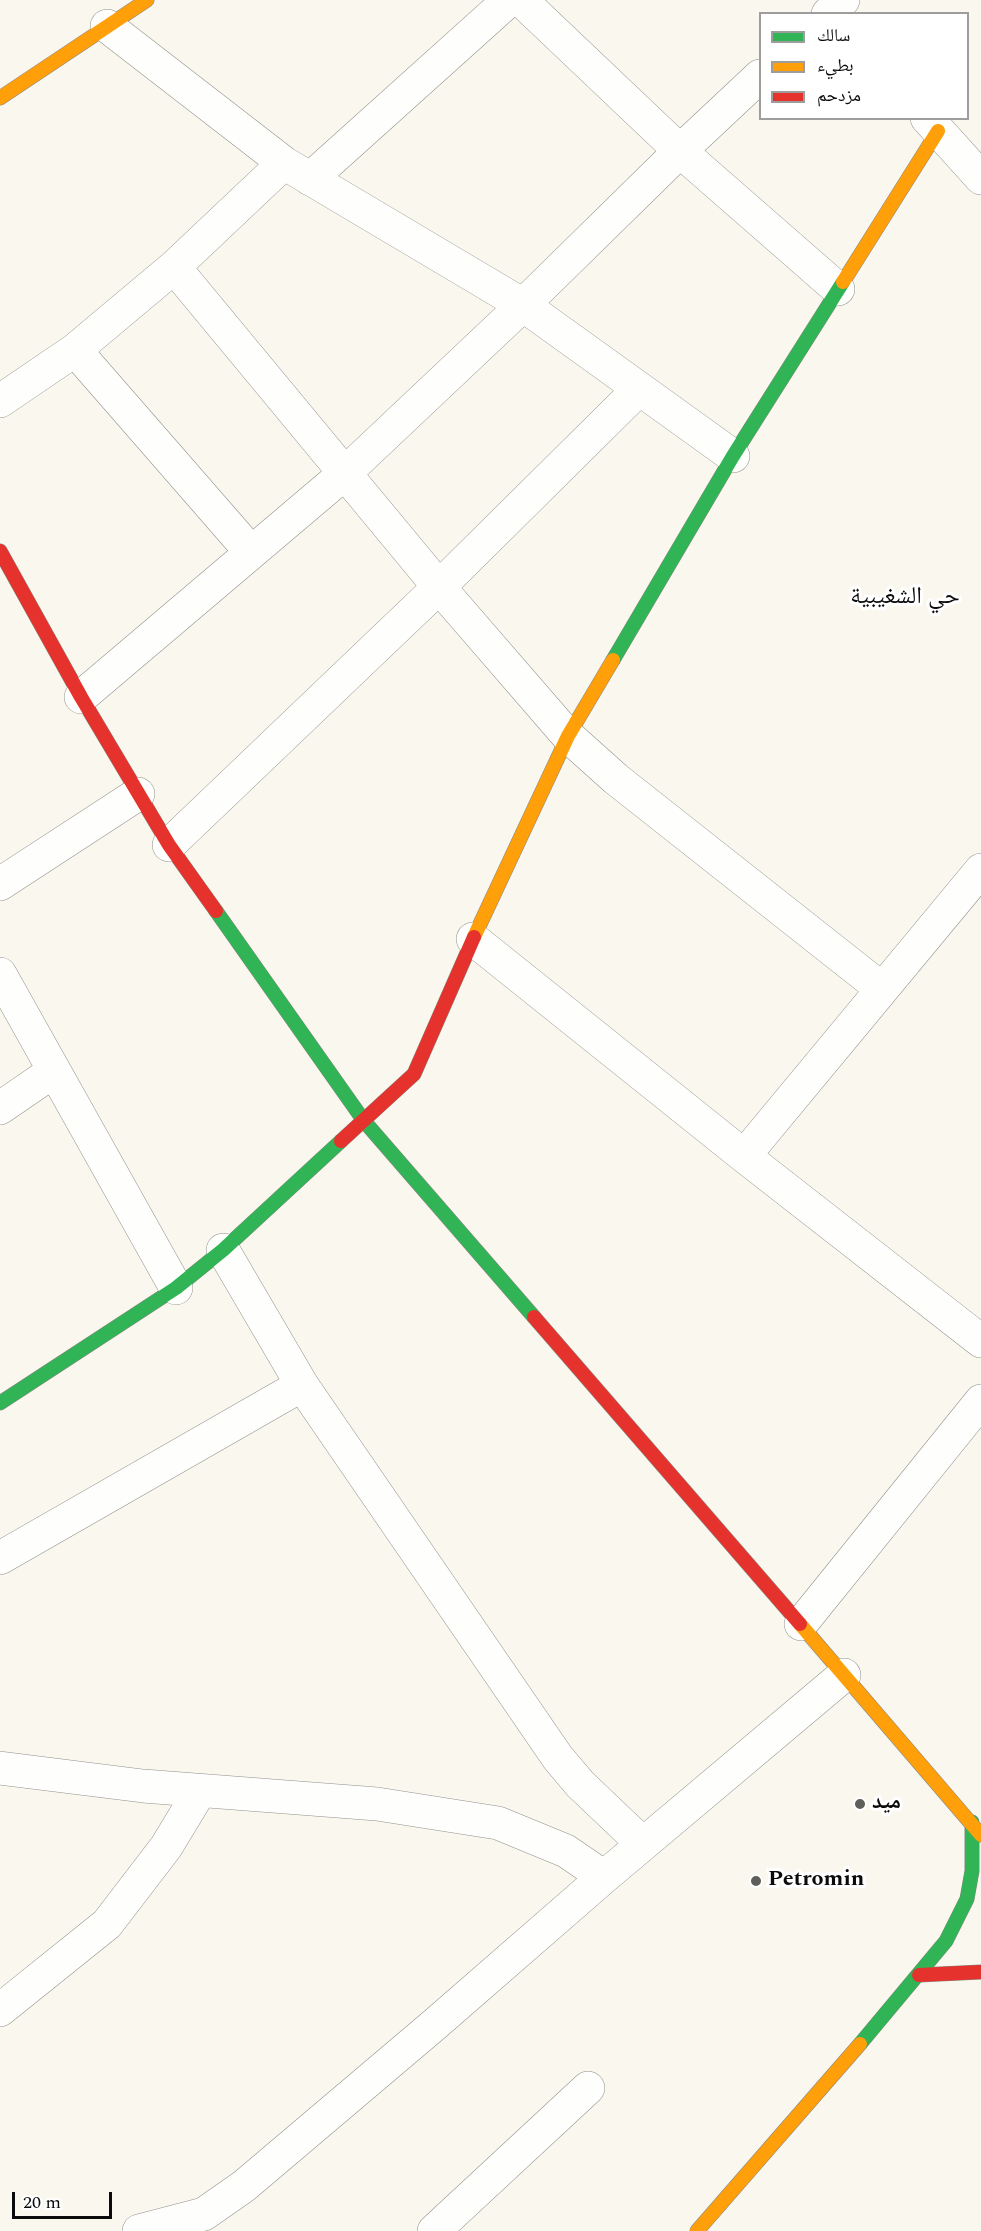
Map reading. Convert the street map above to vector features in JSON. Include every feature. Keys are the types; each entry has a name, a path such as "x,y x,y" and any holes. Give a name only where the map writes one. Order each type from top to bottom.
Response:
{"street":[{"path":"0,98 147,0"},
{"path":"0,401 75,350 174,267 509,0"},
{"path":"522,0 680,151 838,289"},
{"path":"107,26 297,171 523,305 733,456"},
{"path":"81,696 344,474 759,77"},
{"path":"0,1403 176,1288 223,1250 414,1074 473,939 568,736 733,456 838,289 932,125 981,178"},
{"path":"174,267 344,474 568,736 616,778 882,989"},
{"path":"75,350 251,552"},
{"path":"169,845 439,587 639,389"},
{"path":"0,551 81,696 169,845 364,1121 844,1675 963,1804 981,1835"},
{"path":"0,884 138,794"},
{"path":"744,1156 981,870"},
{"path":"473,939 744,1156 981,1341"},
{"path":"0,974 176,1288"},
{"path":"0,1108 54,1071"},
{"path":"223,1250 302,1385 558,1758 580,1784 643,1844"},
{"path":"0,1558 302,1385"},
{"path":"801,1624 981,1401"},
{"path":"139,2231 204,2214 244,2186 604,1877 844,1675"},
{"path":"0,1768 143,1786 377,1804 498,1822 566,1851 604,1877"},
{"path":"0,2010 108,1924 166,1847 200,1791"},
{"path":"697,2231 946,1941 967,1899 972,1871 972,1822"},
{"path":"919,1975 981,1972"},
{"path":"434,2231 588,2088"}],"traffic: fast":[{"path":"613,660 733,456 843,282"},
{"path":"216,911 364,1121 534,1317"},
{"path":"0,1403 176,1288 223,1250 341,1141"},
{"path":"860,2044 946,1941 967,1899 972,1871 972,1822"}],"traffic: slow":[{"path":"0,98 147,0"},
{"path":"843,282 938,131"},
{"path":"474,937 568,736 613,660"},
{"path":"800,1624 981,1835"},
{"path":"697,2231 860,2044"}],"traffic: jam":[{"path":"0,551 81,697 169,845 216,911"},
{"path":"341,1141 414,1074 474,937"},
{"path":"534,1317 800,1624"},
{"path":"919,1975 981,1972"}],"place":[{"name":"ميد","path":"860,1804"},
{"name":"Petromin","path":"756,1881"}],"district":[{"name":"حي الشغيبية","path":"905,598"}]}
